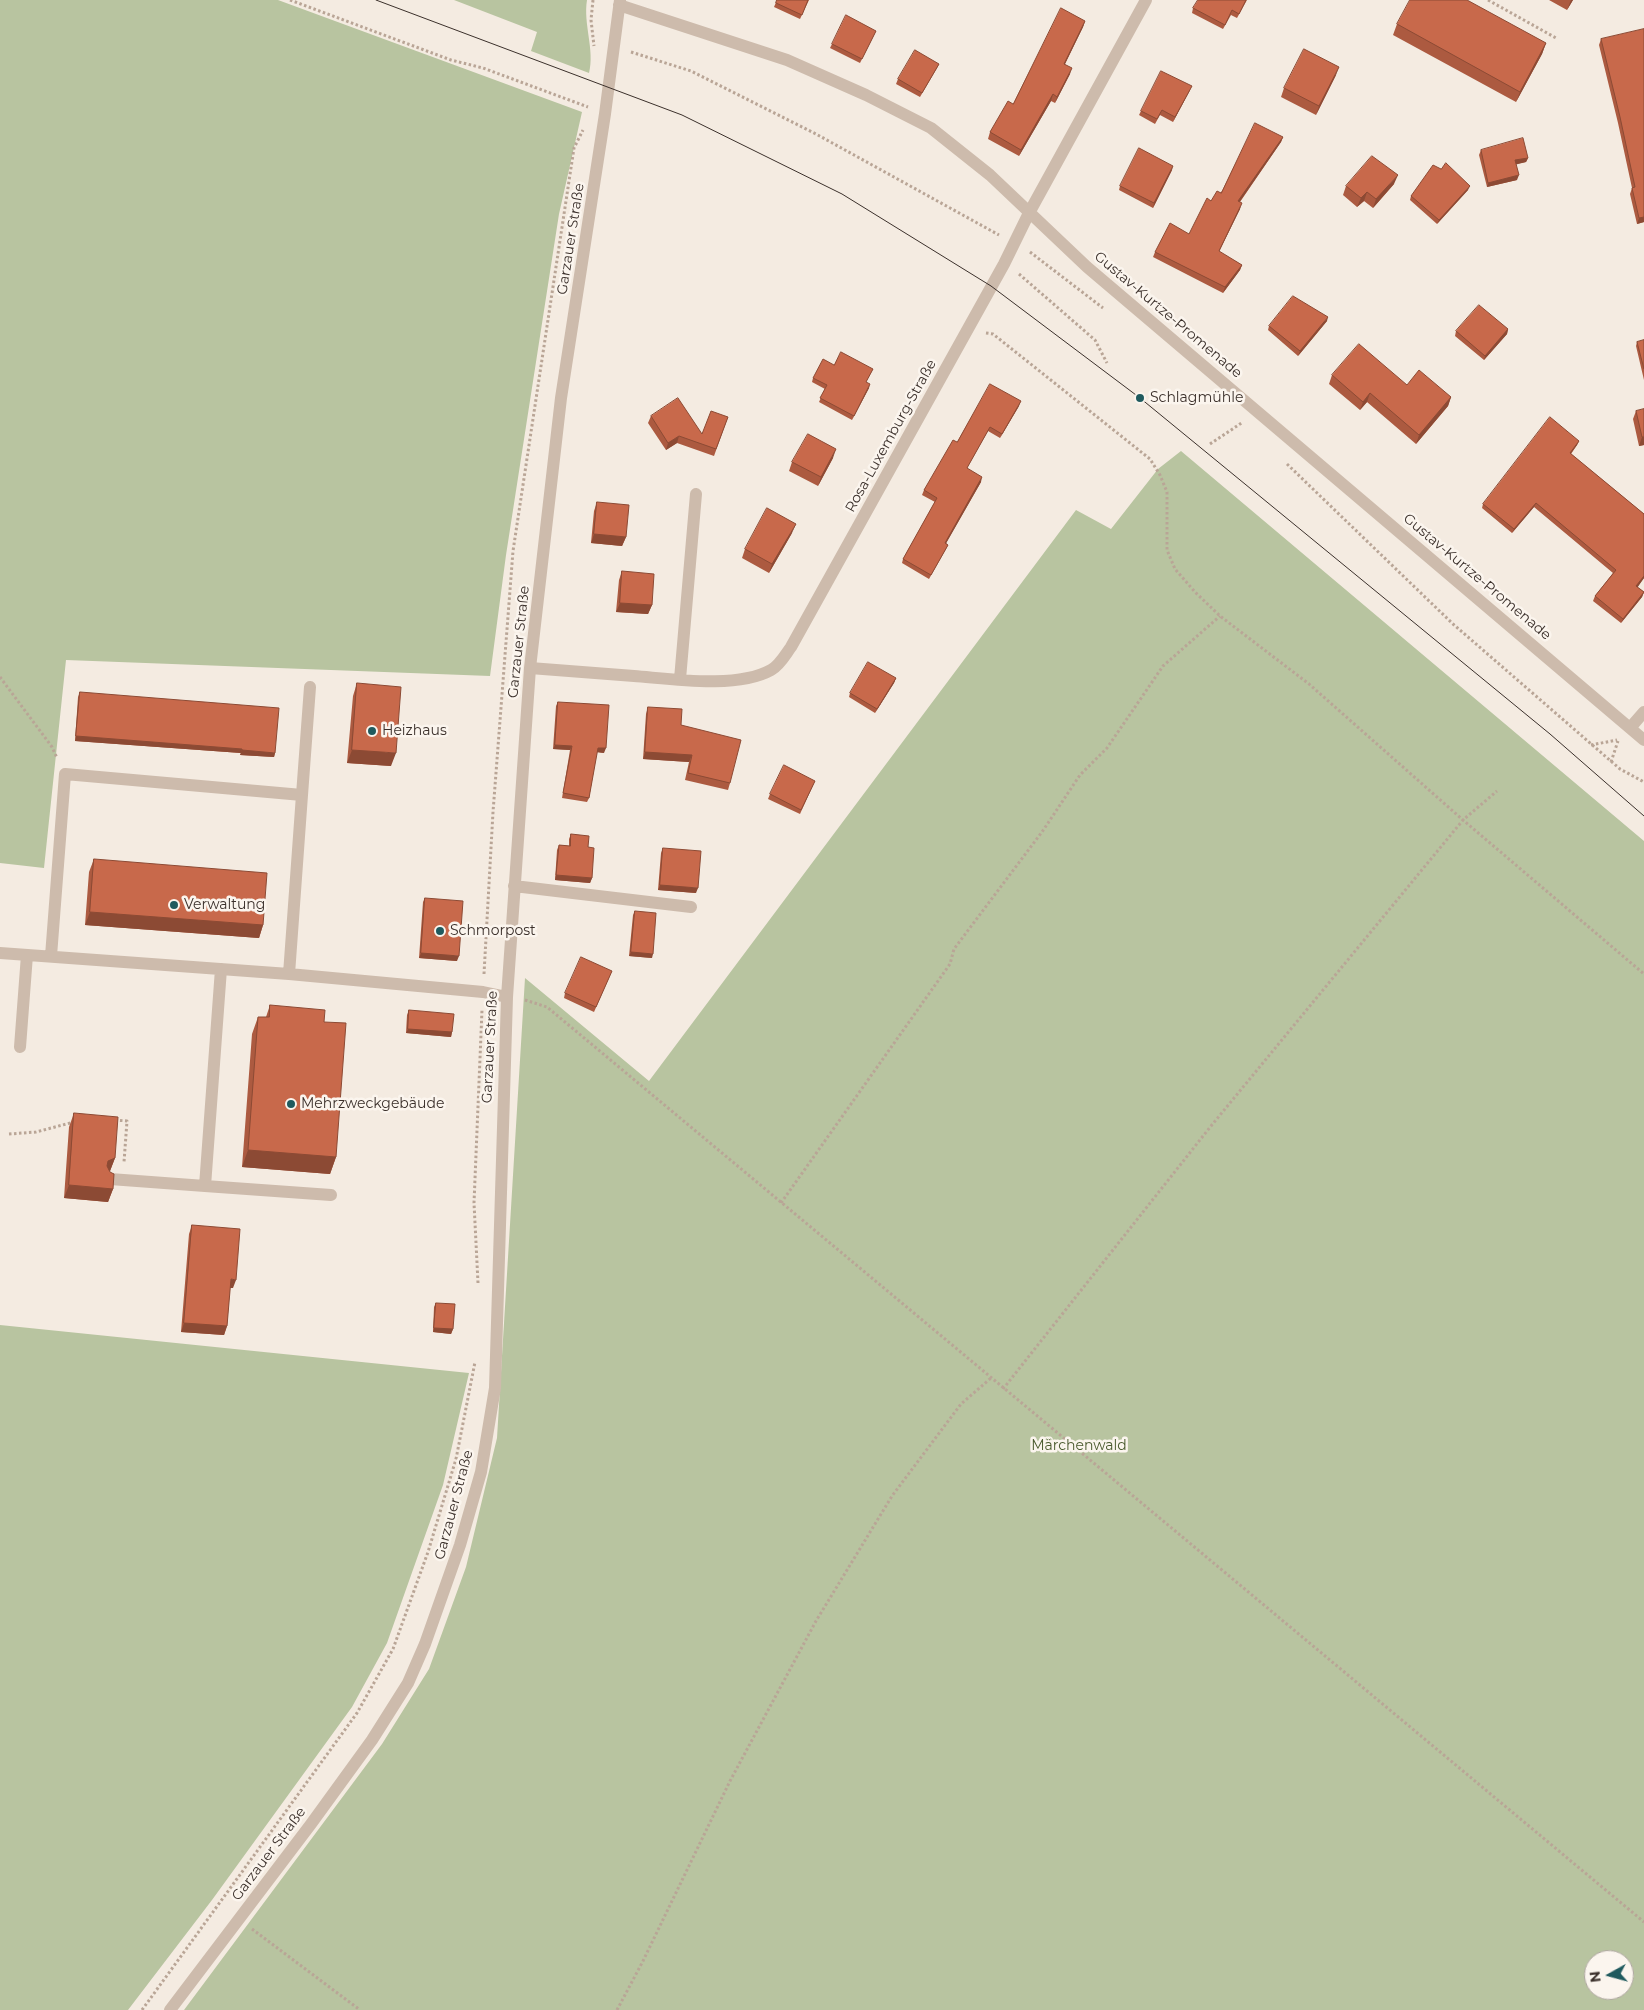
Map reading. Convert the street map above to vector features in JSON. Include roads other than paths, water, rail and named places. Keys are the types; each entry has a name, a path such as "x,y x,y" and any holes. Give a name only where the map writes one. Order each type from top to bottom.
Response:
{"street":[{"name":"Rosa-Luxemburg-Straße","path":"530,668 680,679 723,680 750,677 771,670 781,662 1004,264 1029,213 1146,0"},
{"name":"Gustav-Kurtze-Promenade","path":"620,2 787,60 866,95 931,128 990,175 1088,267 1644,740"},
{"name":"Garzauer Straße","path":"170,2010 372,1740 408,1684 425,1644 460,1544 481,1472 495,1388 507,997 530,668 561,398 615,46 620,2"},
{"path":"680,679 696,494"},
{"path":"289,974 310,687"},
{"path":"1630,728 1644,712"},
{"path":"51,956 65,774 302,795"},
{"path":"514,886 691,906"},
{"path":"0,953 289,974 482,992 507,997"},
{"path":"20,1047 26,955"},
{"path":"205,1186 220,969"},
{"path":"116,1180 332,1196"}],"tram line":[{"path":"376,0 682,115 842,194 991,286 1140,398 1550,734 1644,816"}],"place":[{"name":"Schlagmühle","path":"1140,398"},
{"name":"Heizhaus","path":"372,731"},
{"name":"Verwaltung","path":"174,905"},
{"name":"Schmorpost","path":"440,931"},
{"name":"Mehrzweckgebäude","path":"291,1104"}],"park label":[{"name":"Märchenwald","path":"1079,1446"}]}
